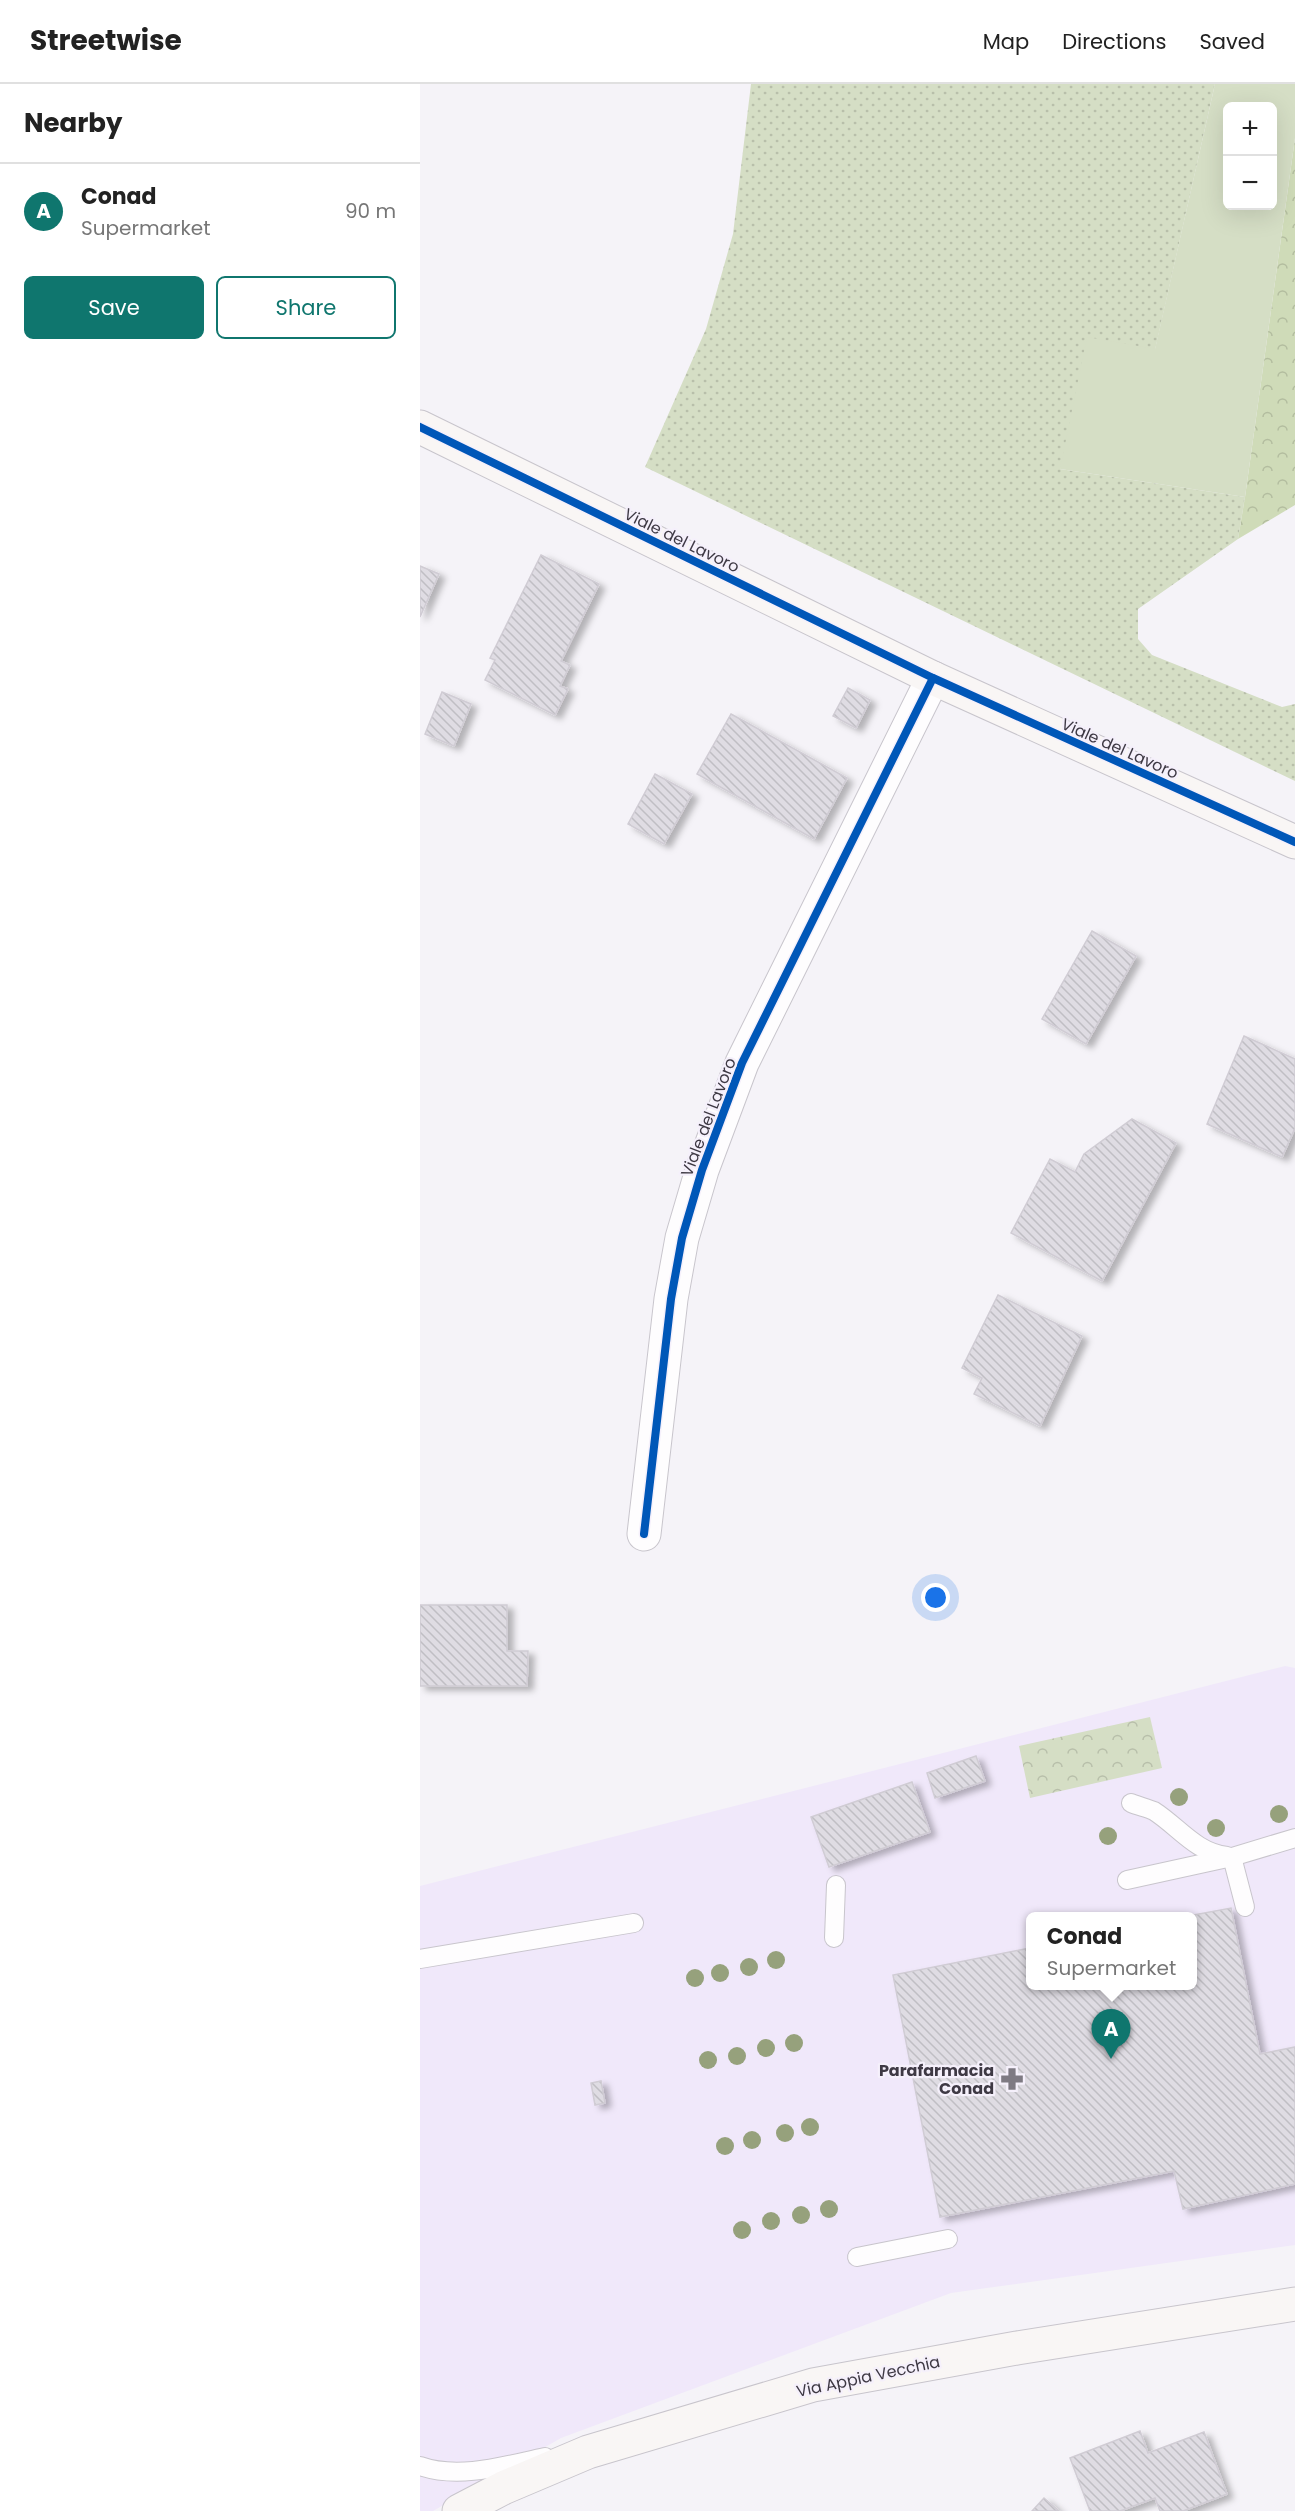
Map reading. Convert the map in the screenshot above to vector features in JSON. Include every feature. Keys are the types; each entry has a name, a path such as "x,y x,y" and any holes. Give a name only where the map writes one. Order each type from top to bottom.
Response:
{"street":[{"name":"Viale del Lavoro","path":"420,427 933,678 1295,842"},
{"name":"Viale del Lavoro","path":"645,1534 670,1299 682,1238 702,1170 742,1063 933,678"},
{"name":"Via Appia Vecchia","path":"459,2511 503,2488 588,2452 813,2385 1017,2348 1295,2304"}],"lane":[{"path":"1131,1803 1153,1811 1197,1846 1218,1855 1232,1857"},
{"path":"1126,1880 1232,1857 1295,1838"},
{"path":"1232,1857 1245,1907"},
{"path":"834,1938 836,1885"},
{"path":"420,1959 634,1923"},
{"path":"857,2257 948,2239"},
{"path":"420,2466 453,2471 494,2468 545,2457 588,2452"}],"shaded area":[{"path":"1285,1666 1295,1668 1295,2245 951,2293 561,2438 433,2511 420,2511 420,1886"}],"green space":[{"path":"751,84 1215,84 1155,350 1060,469 1245,497 1238,539 1138,609 1138,639 1152,655 1282,707 1295,704 1295,781 645,467 706,329 733,234"},
{"path":"1215,84 1295,84 1295,138 1245,497 1060,469 1087,337 1155,349"},
{"path":"1295,138 1295,505 1238,539 1245,497"},
{"path":"1150,1717 1162,1768 1030,1798 1019,1746"}],"building":[{"path":"541,555 599,584 561,661 570,665 560,686 568,689 555,715 485,680 495,660 490,658"},
{"path":"420,566 439,574 420,617"},
{"path":"848,688 870,700 856,728 833,716"},
{"path":"442,692 471,704 454,746 425,734"},
{"path":"731,714 847,778 814,839 697,774"},
{"path":"655,774 692,794 664,844 628,824"},
{"path":"1092,931 1136,956 1086,1044 1042,1019"},
{"path":"1244,1036 1295,1059 1295,1128 1282,1157 1207,1124"},
{"path":"1132,1119 1176,1143 1102,1281 1011,1233 1050,1159 1075,1172 1084,1154"},
{"path":"998,1295 1082,1336 1040,1426 974,1394 982,1378 962,1368"},
{"path":"420,1605 507,1605 507,1651 528,1651 527,1686 420,1686"},
{"path":"976,1756 985,1781 935,1798 927,1773"},
{"path":"912,1782 930,1832 829,1867 811,1817"},
{"path":"1231,1908 1260,2054 1295,2047 1295,2184 1183,2209 1174,2171 940,2217 893,1975 1026,1949 1026,1990 1197,1990 1197,1914"},
{"path":"601,2081 605,2103 595,2105 591,2083"},
{"path":"1140,2431 1148,2453 1204,2432 1227,2494 1183,2511 1160,2511 1155,2498 1120,2511 1090,2511 1070,2458"},
{"path":"1044,2498 1059,2511 1032,2511"}],"cycle path":[{"path":"420,427 933,678 1295,842"},
{"path":"644,1534 671,1299 682,1238 702,1170 742,1063 933,678"}],"place":[{"name":"Conad","path":"1111,2059"},
{"name":"Parafarmacia Conad","path":"1012,2079"}]}
